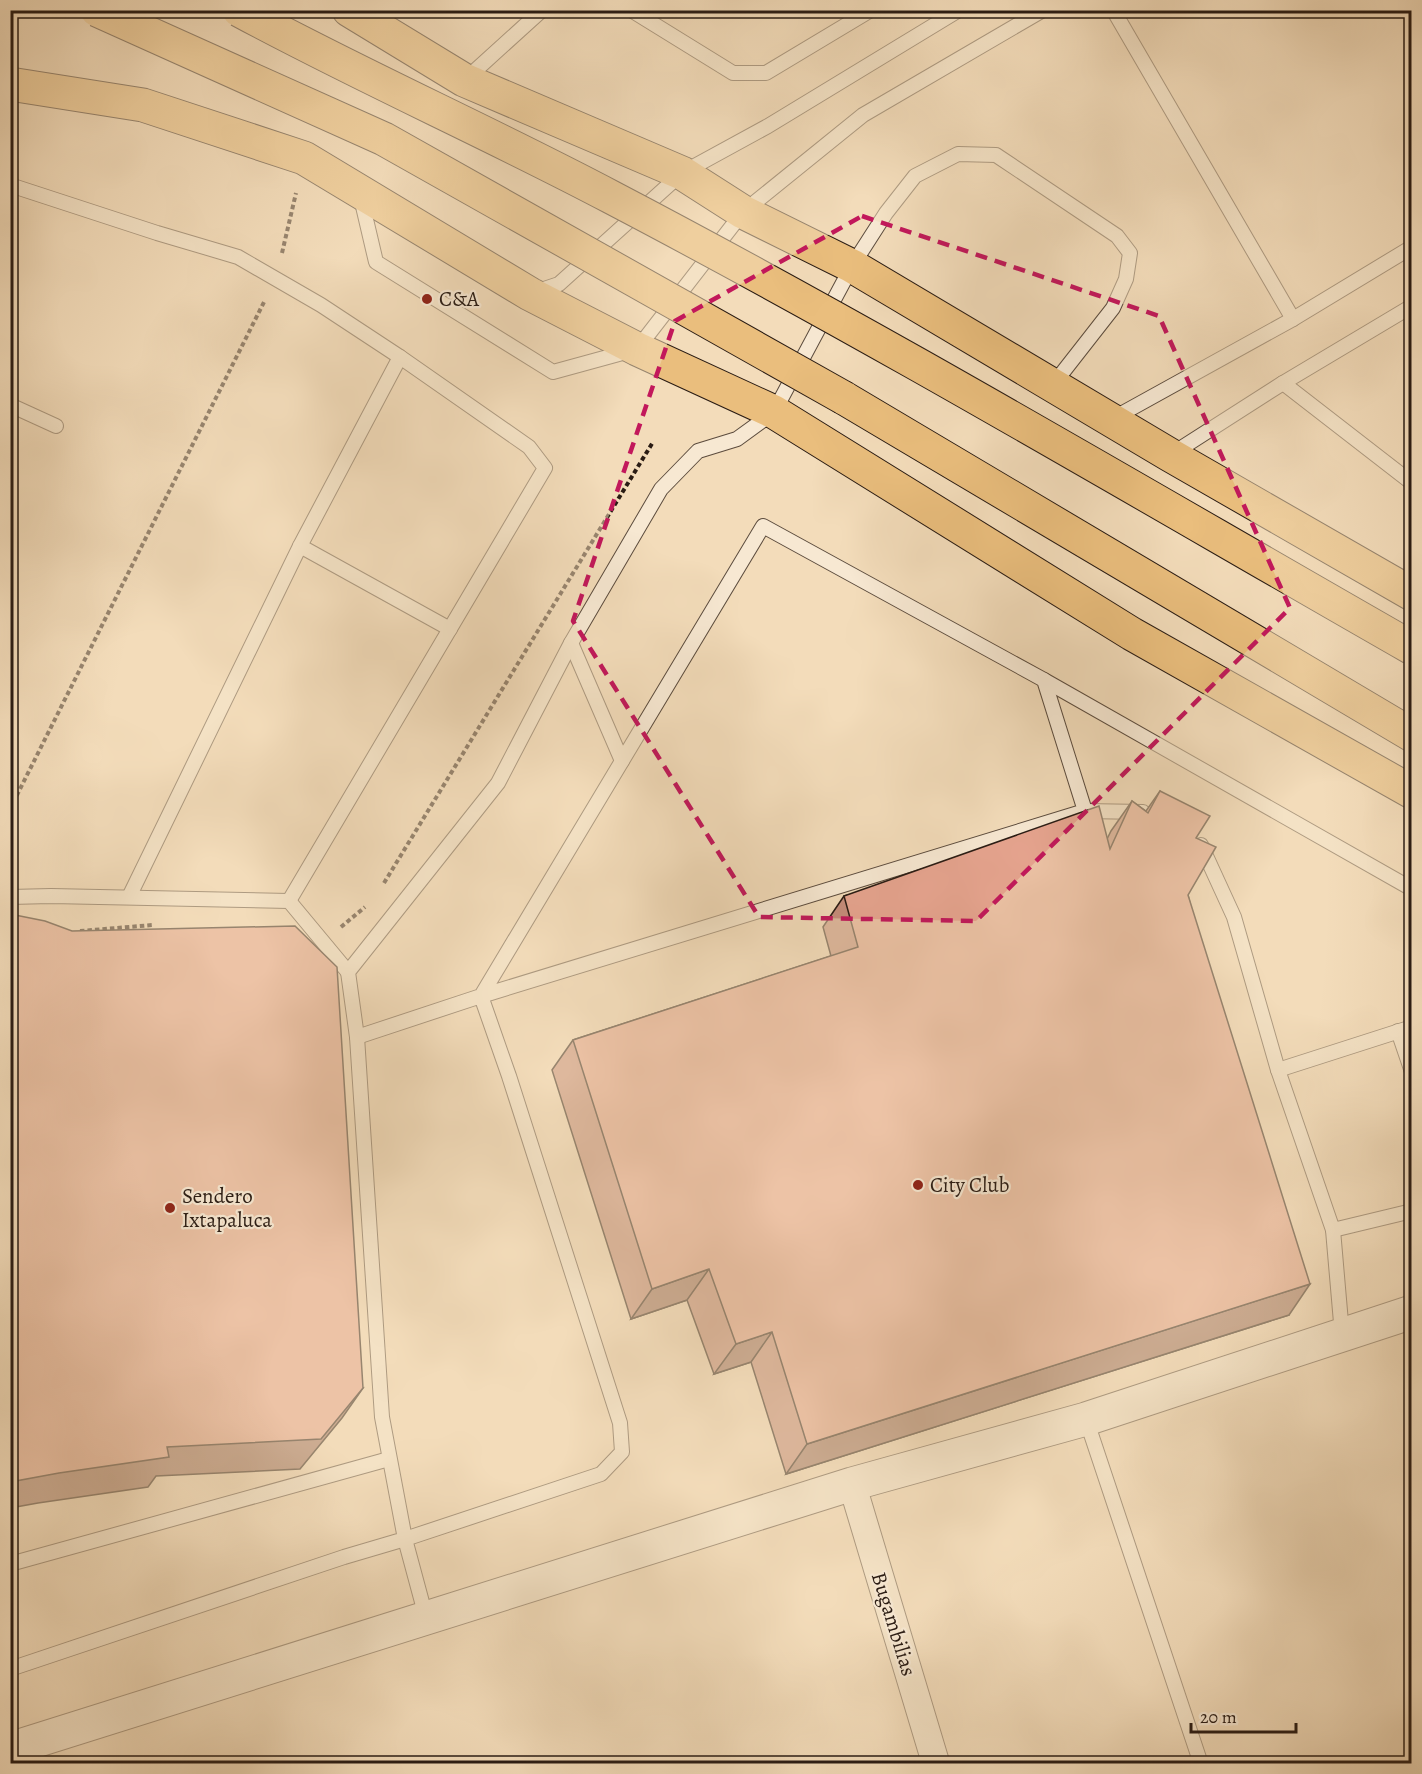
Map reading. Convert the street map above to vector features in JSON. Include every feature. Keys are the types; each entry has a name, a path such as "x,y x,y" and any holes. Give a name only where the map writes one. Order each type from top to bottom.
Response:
{"main road":[{"path":"97,10 384,139 844,398 1412,735"},
{"path":"239,10 296,41 609,196 867,336 1412,648"},
{"path":"349,10 464,80 682,173 742,212 852,266 1052,386 1412,594"},
{"path":"10,84 143,105 304,158 530,294 637,349 774,412 1132,634 1412,792"}],"street":[{"path":"10,1749 852,1484 1086,1419 1412,1312"},
{"name":"Bugambilias","path":"852,1484 936,1764"}],"lane":[{"path":"464,80 542,10"},
{"path":"631,10 733,74 766,73 871,10"},
{"path":"530,294 559,284 682,173 768,126 959,10"},
{"path":"359,189 376,262 553,372 637,349 742,212 863,115 1043,10"},
{"path":"1120,10 1115,13 1293,319"},
{"path":"348,972 498,783 570,643 661,489 698,451 737,439 774,412 852,266 886,213 915,176 958,154 996,155 1117,236 1130,253 1126,279 1113,308 1052,386"},
{"path":"10,185 157,233 238,256 321,305 400,357 529,447 545,468 289,902"},
{"path":"1112,419 1293,319 1412,247"},
{"path":"1170,455 1283,383 1412,306"},
{"path":"129,897 300,546 400,357"},
{"path":"1283,383 1412,483"},
{"path":"10,405 56,426"},
{"path":"481,996 763,526 1044,680 1412,889"},
{"path":"300,546 450,629"},
{"path":"570,643 622,761"},
{"path":"1044,680 1085,811"},
{"path":"357,1037 481,996 1085,811 1161,812"},
{"path":"1192,837 1200,844 1234,917 1278,1070 1333,1230 1342,1334"},
{"path":"10,897 129,897 289,902 348,972 357,1037 382,1417 405,1539 426,1617"},
{"path":"10,1669 601,1474 622,1452 620,1423 509,1076 481,996"},
{"path":"1278,1070 1405,1029 1412,1072"},
{"path":"1333,1230 1412,1210"},
{"path":"1086,1419 1201,1764"},
{"path":"10,1564 389,1459"}],"path":[{"path":"10,809 276,278 304,158"}],"highlighted area":[{"path":"862,216 1159,316 1290,608 976,921 759,917 573,621 675,321"}],"building":[{"name":"City Club","path":"1160,791 1210,816 1196,838 1216,847 1188,895 1310,1284 807,1444 772,1332 736,1344 709,1269 652,1289 573,1040 858,947 844,896 1099,806 1110,849 1132,801 1148,813"},
{"name":"Sendero Ixtapaluca","path":"10,914 45,921 72,931 295,926 337,967 363,1388 321,1439 167,1447 169,1457 10,1482"}],"place":[{"name":"C&A","path":"427,299"},
{"name":"City Club","path":"918,1185"},
{"name":"Sendero Ixtapaluca","path":"170,1208"}]}
